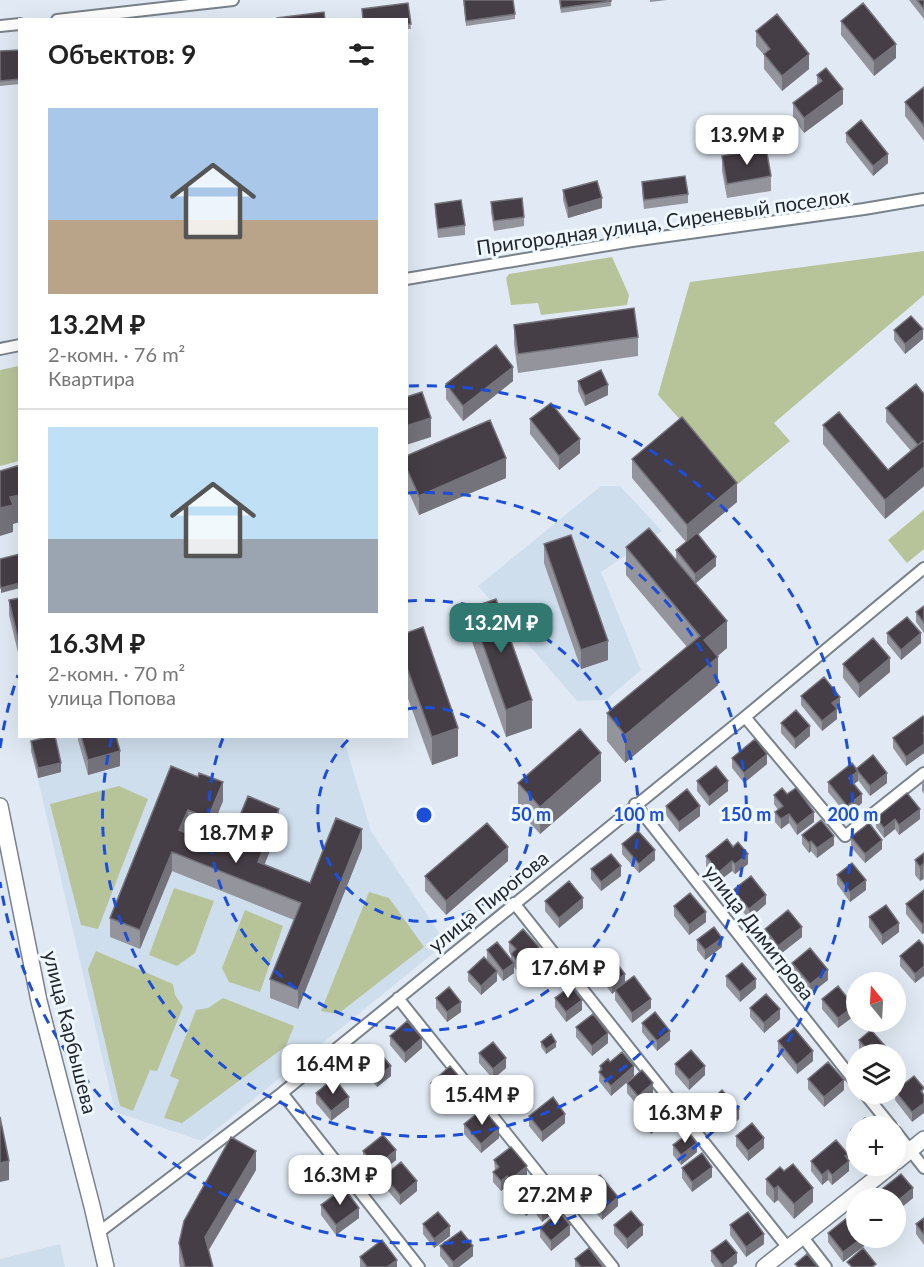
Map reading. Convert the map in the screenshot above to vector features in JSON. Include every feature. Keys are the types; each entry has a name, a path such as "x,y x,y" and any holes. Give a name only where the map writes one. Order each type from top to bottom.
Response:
{"main road":[{"name":"улица Карбышева","path":"0,806 39,1001 106,1267"},
{"path":"906,1153 924,1139"},
{"path":"764,1267 878,1176"}],"street":[{"path":"75,18 233,0"},
{"path":"0,26 18,24"},
{"name":"Пригородная улица, Сиреневый поселок","path":"408,279 632,241 924,199"},
{"path":"0,349 18,345"},
{"name":"улица Пирогова","path":"98,1233 282,1093 635,804 745,717 924,568"},
{"path":"745,717 845,836 924,773"},
{"name":"улица Димитрова","path":"635,804 846,1070"},
{"path":"514,903 788,1248"},
{"path":"399,998 613,1267"},
{"path":"282,1093 419,1267"},
{"path":"873,1104 883,1116"},
{"path":"906,1145 924,1168"},
{"path":"801,1236 826,1267"}],"shaded area":[{"path":"601,486 620,486 662,531 601,572 641,670 606,700 577,701 478,586"},
{"path":"40,738 343,738 371,831 446,943 202,1141 115,1112 29,741"},
{"path":"60,1244 65,1267 0,1267 0,1259"}],"green space":[{"path":"924,251 924,295 774,423 790,441 738,484 658,395 690,282"},
{"path":"612,257 629,295 627,305 541,315 538,303 511,305 506,278 509,274"},
{"path":"18,366 18,461 0,466 0,370"},
{"path":"924,510 924,549 907,563 888,540"},
{"path":"119,786 148,799 98,929 81,925 50,804"},
{"path":"174,888 214,901 195,953 177,966 149,955"},
{"path":"369,892 389,898 424,947 338,1014 321,1011"},
{"path":"245,910 283,926 260,992 229,982 222,968"},
{"path":"96,951 173,984 175,995 183,1007 157,1071 150,1070 133,1111 120,1106 88,969"},
{"path":"223,998 294,1026 286,1046 182,1123 164,1118 179,1080 170,1076 196,1010 208,1008"}],"building":[{"path":"464,0 513,0 515,14 466,21"},
{"path":"560,0 611,0 611,1 561,8"},
{"path":"917,0 924,0 924,9"},
{"path":"408,3 411,24 408,24 408,18 363,18 362,9"},
{"path":"863,3 896,44 874,61 841,21"},
{"path":"324,12 325,18 277,18"},
{"path":"777,14 809,54 782,76 764,54 770,49 756,31"},
{"path":"18,50 18,79 0,81 0,51"},
{"path":"826,68 843,89 804,118 793,103 822,81 817,75"},
{"path":"924,87 924,126 905,102"},
{"path":"861,120 888,154 873,166 846,133"},
{"path":"766,148 771,176 727,184 722,156"},
{"path":"685,176 688,194 644,200 642,182"},
{"path":"597,181 602,198 568,208 563,190"},
{"path":"522,198 524,217 494,221 491,202"},
{"path":"461,200 465,225 438,229 435,204"},
{"path":"634,308 638,337 518,354 514,325"},
{"path":"911,316 923,329 905,344 894,330"},
{"path":"496,345 513,367 463,406 446,384"},
{"path":"601,370 608,385 585,396 578,381"},
{"path":"916,384 924,394 924,440 918,445 886,408"},
{"path":"422,392 431,418 408,425 408,396"},
{"path":"551,403 580,439 559,456 530,419"},
{"path":"839,412 888,470 924,440 924,467 885,500 823,425"},
{"path":"682,417 737,483 687,525 632,459"},
{"path":"490,420 506,458 419,496 408,471 408,455"},
{"path":"18,466 18,495 10,497 13,505 0,508 0,471"},
{"path":"649,528 727,621 704,640 718,657 625,735 607,713 700,636 626,547"},
{"path":"697,533 716,557 695,574 676,550"},
{"path":"571,535 608,641 581,650 544,544"},
{"path":"18,554 18,584 1,588 0,559"},
{"path":"18,598 18,638 9,600"},
{"path":"496,599 532,700 506,710 470,608"},
{"path":"924,606 924,623 916,612"},
{"path":"907,617 921,633 901,650 887,633"},
{"path":"423,627 458,728 432,737 408,671 408,632"},
{"path":"873,638 890,658 859,684 843,664"},
{"path":"824,677 840,697 832,703 837,709 822,721 801,696"},
{"path":"796,710 810,726 795,739 781,723"},
{"path":"923,716 924,744 906,757 893,738"},
{"path":"580,729 601,753 540,807 518,783"},
{"path":"55,738 61,763 38,768 31,741"},
{"path":"82,738 117,738 120,751 88,760"},
{"path":"755,739 767,754 744,773 732,758"},
{"path":"873,755 887,773 870,786 856,769"},
{"path":"852,763 858,771 849,778 862,794 847,806 828,782"},
{"path":"171,766 198,777 199,773 223,782 208,818 188,810 179,830 226,849 248,796 279,809 258,862 310,883 336,818 362,829 298,990 270,979 301,903 172,852 140,930 110,918"},
{"path":"716,766 728,781 709,797 697,781"},
{"path":"782,788 787,794 796,788 814,812 797,825 789,814 781,819 775,812 783,806 774,795"},
{"path":"687,789 700,806 679,822 666,806"},
{"path":"907,793 920,809 899,825 895,819 884,828 876,818"},
{"path":"821,820 834,836 817,848 802,835"},
{"path":"487,823 508,847 446,901 425,876"},
{"path":"869,823 882,840 865,854 851,837"},
{"path":"638,831 655,850 639,864 622,844"},
{"path":"727,839 733,847 738,842 748,854 735,864 732,861 719,872 706,856"},
{"path":"924,853 924,866 923,864 920,867 915,860"},
{"path":"611,854 621,866 601,882 591,869"},
{"path":"852,863 866,880 850,892 837,875"},
{"path":"751,876 766,895 749,909 733,890"},
{"path":"569,881 583,898 559,918 545,901"},
{"path":"924,890 924,923 922,924 906,904"},
{"path":"690,893 706,912 689,925 674,906"},
{"path":"886,905 899,923 882,935 869,917"},
{"path":"788,910 802,927 778,946 765,929"},
{"path":"714,927 722,938 705,950 697,940"},
{"path":"523,929 539,947 520,964 511,954 516,949 509,942"},
{"path":"919,940 924,946 924,966 915,974 900,956"},
{"path":"497,942 514,963 503,971 487,950"},
{"path":"810,948 828,970 810,984 792,963"},
{"path":"484,957 497,971 481,986 468,972"},
{"path":"612,957 625,974 612,984 599,967"},
{"path":"742,963 756,979 740,992 726,976"},
{"path":"634,976 651,999 632,1013 615,990"},
{"path":"571,986 582,1000 566,1012 555,998"},
{"path":"838,986 846,996 846,1012 838,1018 822,999"},
{"path":"449,987 461,1002 447,1012 436,998"},
{"path":"766,994 780,1009 764,1023 750,1008"},
{"path":"655,1012 670,1031 657,1041 642,1023"},
{"path":"593,1014 608,1033 592,1046 576,1027"},
{"path":"407,1021 422,1038 405,1053 390,1036"},
{"path":"794,1028 813,1051 797,1065 778,1041"},
{"path":"869,1032 873,1032 883,1044 862,1044 859,1040"},
{"path":"551,1034 556,1042 546,1049 541,1042"},
{"path":"493,1042 506,1058 493,1069 479,1053"},
{"path":"374,1046 391,1066 377,1078 360,1057"},
{"path":"691,1050 705,1066 689,1080 675,1064"},
{"path":"622,1052 634,1066 611,1086 599,1072 602,1069 600,1066 608,1059 610,1062"},
{"path":"828,1062 844,1080 824,1097 808,1079"},
{"path":"450,1066 469,1088 450,1105 431,1083"},
{"path":"642,1070 653,1083 638,1096 627,1083"},
{"path":"914,1076 924,1088 921,1091 924,1095 924,1103 912,1112 906,1104 906,1082"},
{"path":"334,1078 349,1097 331,1111 316,1093"},
{"path":"520,1080 529,1092 517,1102 507,1091"},
{"path":"722,1090 739,1109 724,1123 707,1104"},
{"path":"553,1097 565,1114 542,1132 529,1116"},
{"path":"656,1098 667,1111 651,1124 640,1111"},
{"path":"483,1109 499,1128 481,1144 464,1124"},
{"path":"0,1117 9,1161 0,1163"},
{"path":"752,1123 764,1138 748,1151 736,1136"},
{"path":"689,1133 697,1143 681,1155 673,1145"},
{"path":"383,1135 396,1150 375,1167 363,1151"},
{"path":"231,1137 256,1151 205,1237 213,1267 185,1267 179,1243 184,1221"},
{"path":"836,1140 846,1152 846,1163 832,1175 828,1170 822,1175 811,1161"},
{"path":"511,1147 527,1166 510,1180 507,1176 501,1181 493,1172 499,1167 494,1160"},
{"path":"702,1153 712,1167 692,1182 682,1168"},
{"path":"401,1162 417,1181 400,1195 384,1176"},
{"path":"793,1164 813,1188 794,1204 778,1186 774,1189 766,1179 780,1167 784,1171"},
{"path":"600,1175 618,1197 602,1211 584,1189"},
{"path":"898,1176 903,1176 913,1188 906,1194 906,1188 883,1188"},
{"path":"542,1179 558,1200 542,1212 533,1200 526,1206 519,1197"},
{"path":"344,1188 359,1208 336,1225 321,1205"},
{"path":"631,1211 643,1225 627,1239 614,1225"},
{"path":"438,1212 450,1226 434,1239 423,1224"},
{"path":"559,1212 570,1225 551,1241 540,1228"},
{"path":"748,1212 764,1234 746,1247 730,1225"},
{"path":"924,1218 924,1235 916,1224"},
{"path":"846,1219 846,1248 848,1248 843,1252 828,1233"},
{"path":"461,1231 473,1246 453,1262 440,1246"},
{"path":"382,1240 397,1260 387,1267 367,1267 360,1257"},
{"path":"726,1240 737,1253 722,1265 711,1251"},
{"path":"589,1248 603,1267 581,1267 575,1259"},
{"path":"863,1248 876,1264 872,1267 852,1267 847,1262"},
{"path":"807,1254 818,1267 798,1267 795,1264"}]}
